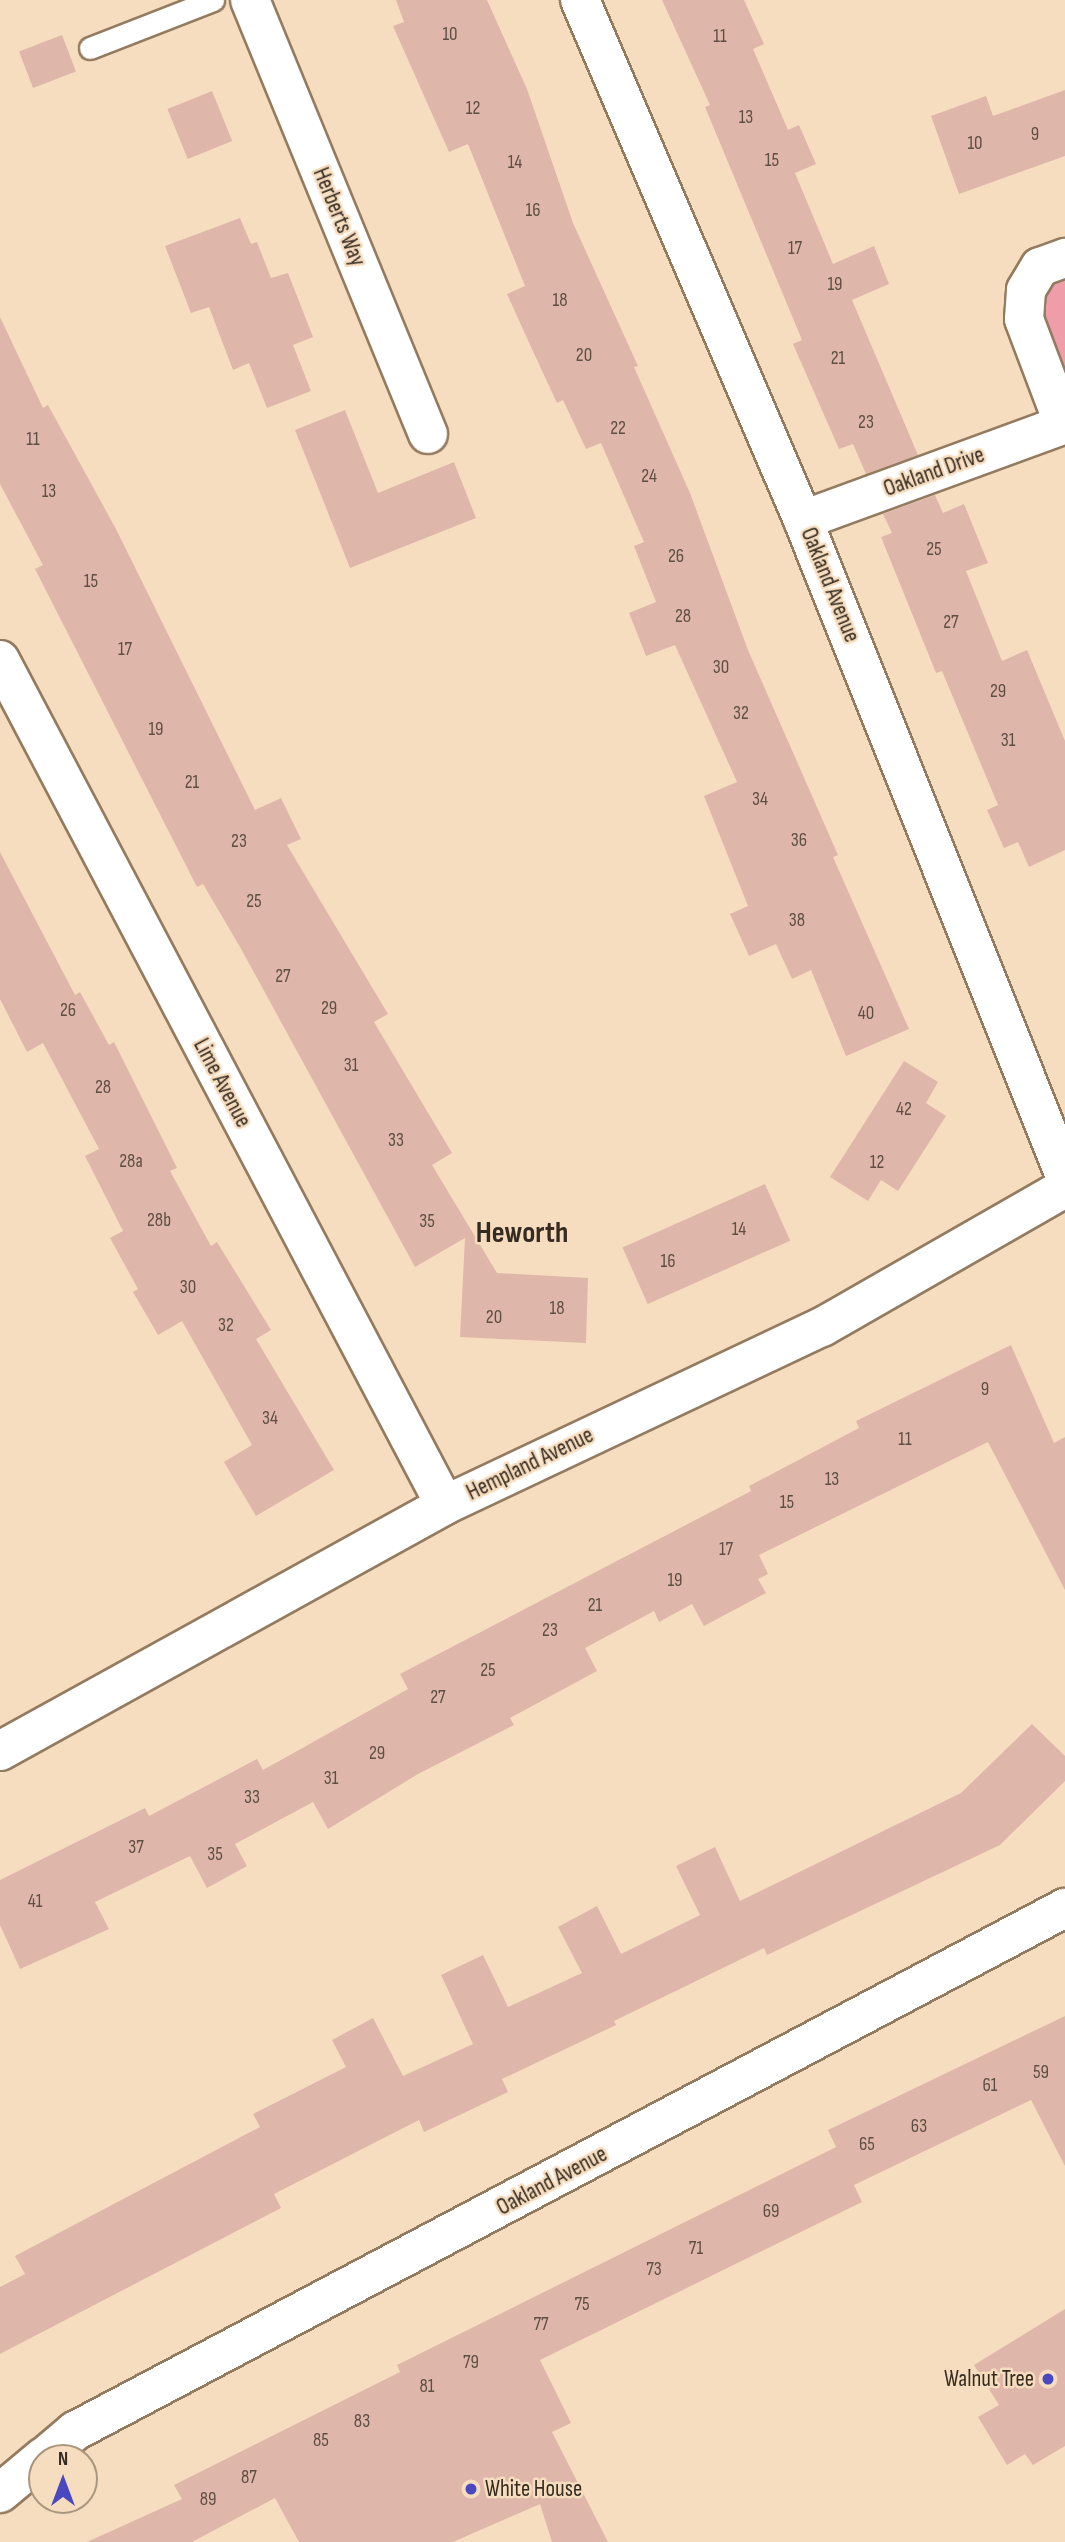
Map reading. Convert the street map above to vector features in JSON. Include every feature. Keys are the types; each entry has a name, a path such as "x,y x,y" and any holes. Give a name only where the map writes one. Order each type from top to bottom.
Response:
{"street":[{"name":"Herberts Way","path":"250,0 428,434"},
{"name":"Oakland Avenue","path":"580,0 803,520 1065,1177"},
{"name":"Oakland Drive","path":"803,520 1065,424 1024,319 1026,290 1040,267 1065,258"},
{"name":"Lime Avenue","path":"0,660 445,1505"},
{"name":"Hempland Avenue","path":"0,1751 445,1505 822,1327 1065,1188"},
{"name":"Oakland Avenue","path":"59,2444 75,2431 1065,1908"},
{"name":"Oakland Avenue","path":"0,2493 28,2470"}],"lane":[{"path":"90,48 213,0"}],"shaded area":[{"path":"1065,278 1065,371 1039,306 1048,284"}],"building":[{"path":"396,0 487,0 527,89 573,223 638,366 634,367 690,493 748,650 838,855 833,857 909,1029 846,1056 811,970 792,979 776,944 749,956 730,914 748,906 704,796 737,782 675,645 646,656 629,613 656,602 634,546 644,542 601,443 586,449 563,400 557,403 531,347 507,294 525,286 468,144 449,152 393,26 404,22"},
{"path":"662,0 744,0 764,44 753,49 788,130 799,125 816,164 795,173 833,264 874,246 889,284 852,300 918,455 866,474 853,444 839,449 793,344 802,340 705,107 710,105"},
{"path":"62,35 76,71 33,88 19,51"},
{"path":"1065,90 1065,156 959,194 931,116 986,96 993,116"},
{"path":"212,91 232,141 188,159 167,109"},
{"path":"240,218 251,244 257,242 271,278 288,273 313,337 293,345 311,391 267,408 249,363 233,370 209,307 191,313 165,246"},
{"path":"0,317 43,408 48,405 116,529 255,810 281,798 301,839 287,845 388,1014 374,1022 452,1153 432,1165 497,1273 588,1278 586,1343 460,1337 465,1238 415,1267 240,947 203,884 197,887 35,569 43,565 0,484"},
{"path":"345,410 378,493 454,462 476,518 350,568 295,430"},
{"path":"935,495 943,513 964,504 988,563 966,571 1002,661 1027,650 1065,741 1065,850 1029,867 1018,842 1004,848 987,810 998,805 942,671 936,673 881,537 892,533 883,514"},
{"path":"0,852 75,995 80,992 109,1045 114,1042 177,1168 170,1171 211,1246 217,1242 271,1330 256,1339 334,1470 256,1516 224,1462 252,1445 182,1321 158,1335 133,1292 138,1289 110,1238 123,1231 85,1156 99,1149 43,1043 27,1052 0,999"},
{"path":"904,1061 938,1082 926,1103 946,1116 898,1191 881,1180 868,1201 830,1177"},
{"path":"765,1184 790,1241 648,1304 622,1247"},
{"path":"1011,1345 1054,1443 1065,1437 1065,1590 988,1442 759,1555 768,1574 758,1579 766,1593 704,1626 692,1604 659,1622 654,1611 585,1648 597,1671 510,1718 514,1725 418,1774 328,1829 313,1802 235,1844 247,1866 207,1888 190,1856 95,1902 109,1929 20,1969 0,1925 0,1880 145,1808 149,1816 257,1759 263,1770 408,1689 400,1674 751,1491 749,1486 859,1428 856,1421"},
{"path":"1032,1724 1065,1756 1065,1781 1000,1845 767,1955 764,1948 614,2021 616,2025 502,2079 508,2092 424,2132 419,2120 274,2194 281,2208 0,2354 0,2287 25,2274 15,2256 260,2127 253,2114 346,2067 332,2040 373,2018 403,2076 473,2044 441,1975 483,1955 508,2007 582,1973 558,1927 597,1906 621,1954 700,1915 676,1866 715,1847 740,1901 961,1793"},
{"path":"1065,2016 1065,2166 1031,2100 854,2185 862,2202 540,2360 571,2423 552,2432 608,2542 552,2542 540,2504 453,2542 299,2542 275,2498 192,2542 87,2542 182,2499 174,2485 400,2372 397,2365 836,2147 828,2130"},
{"path":"1065,2309 1065,2446 1033,2465 1025,2454 1007,2465 978,2417 999,2405 974,2365"}],"place":[{"name":"Walnut Tree","path":"1048,2379"},
{"name":"White House","path":"471,2489"}],"district":[{"name":"Heworth","path":"522,1233"}]}
